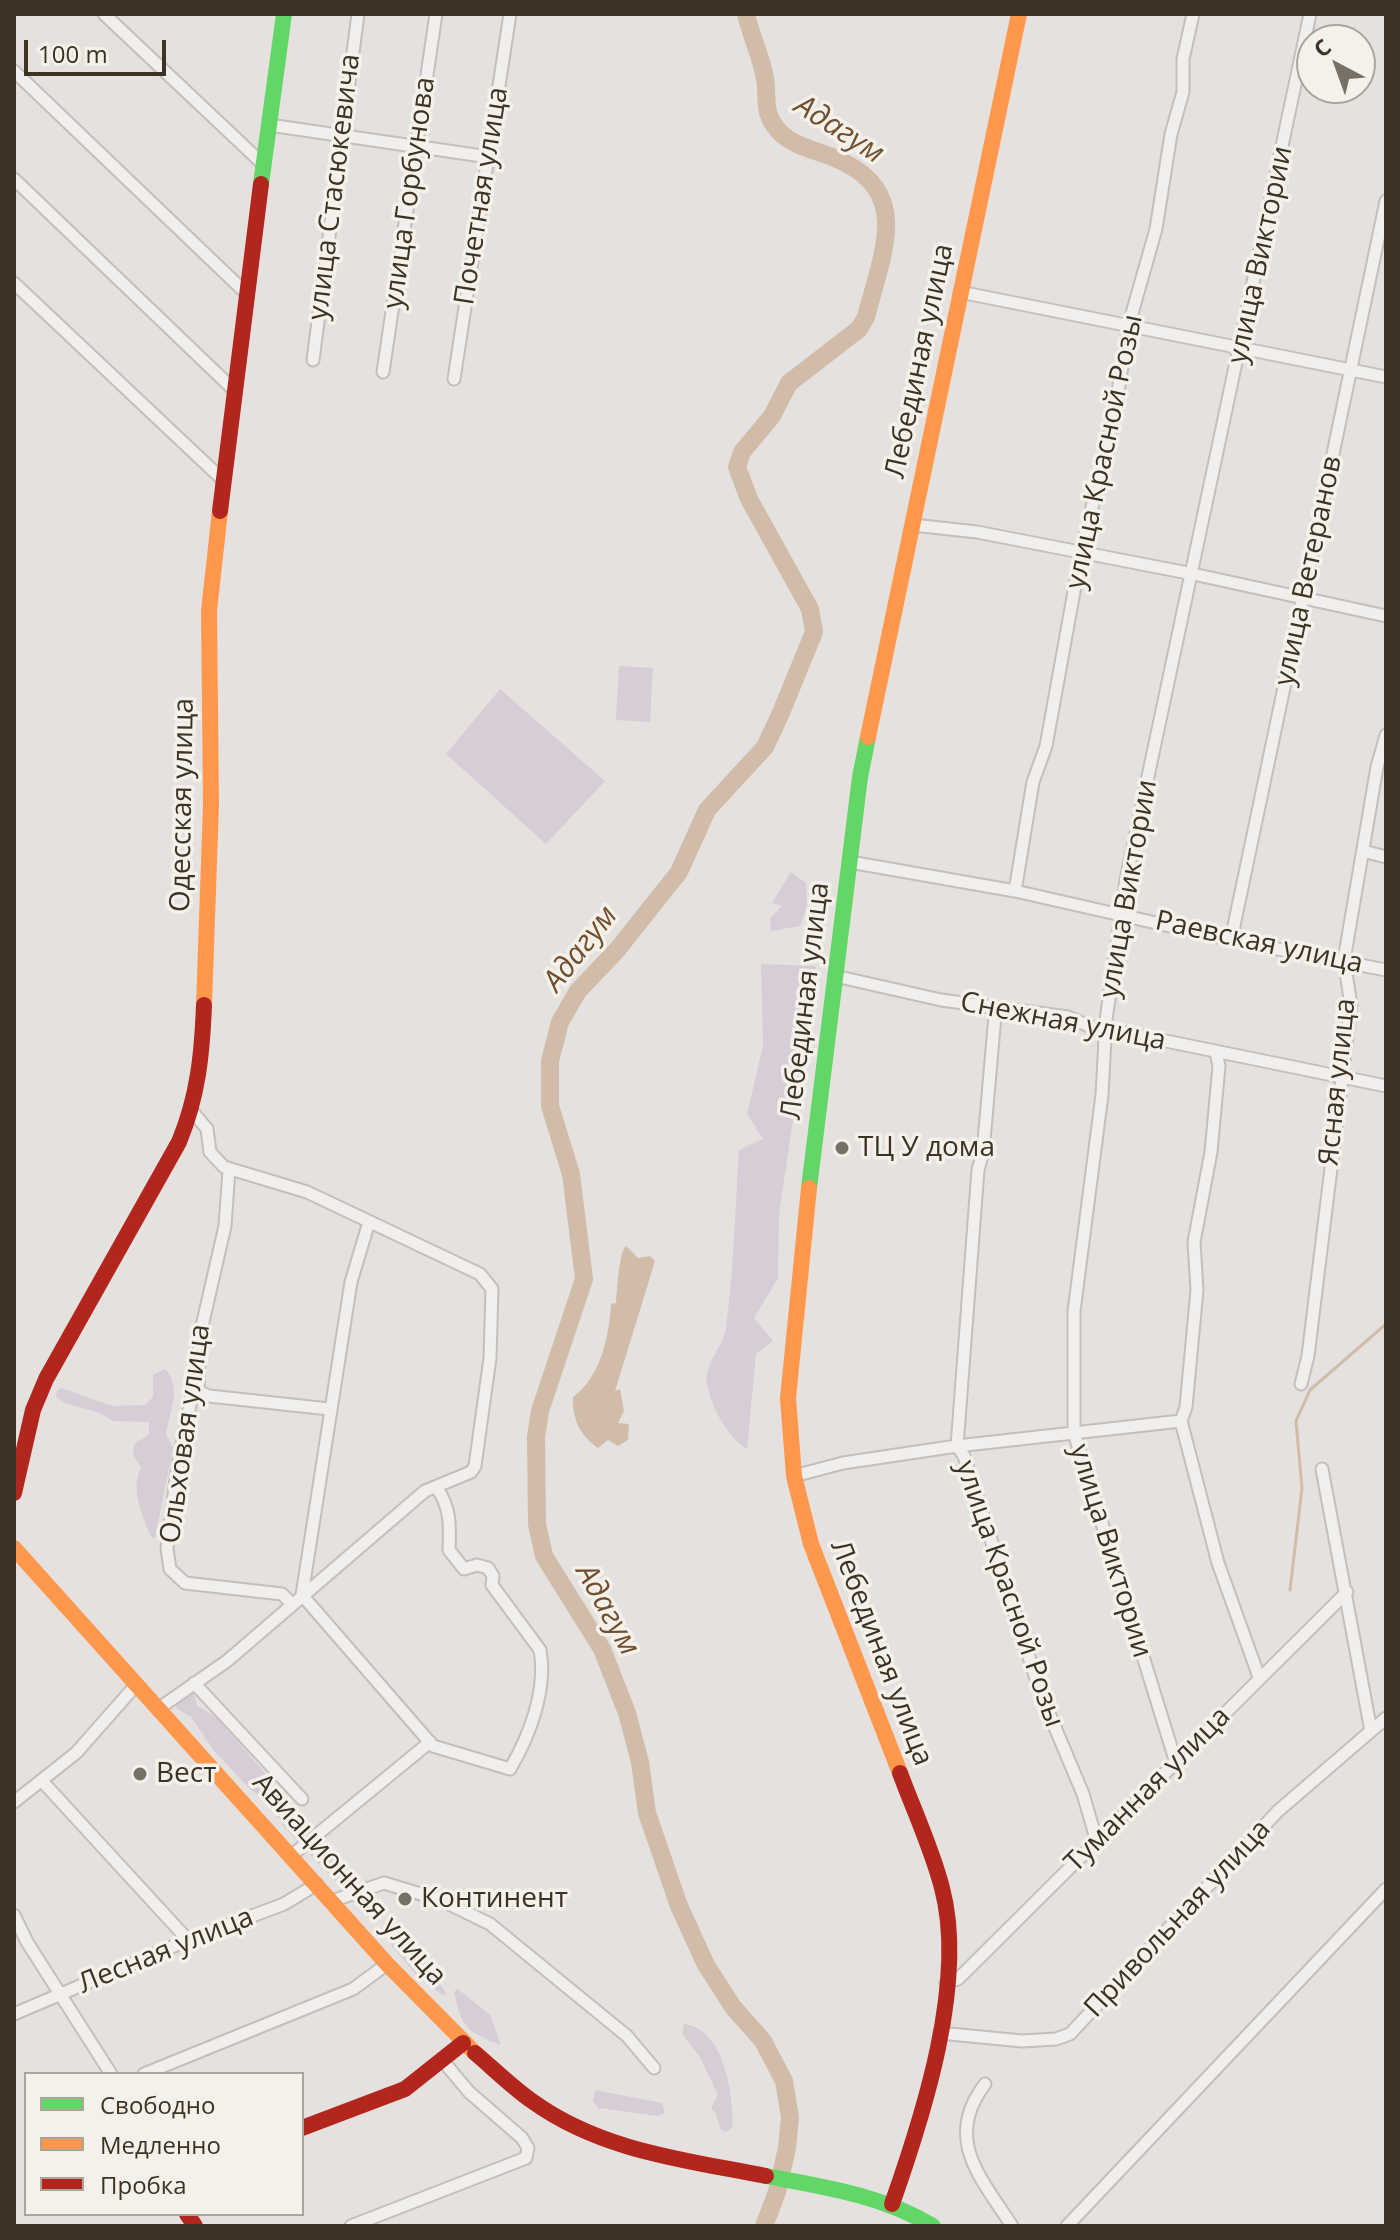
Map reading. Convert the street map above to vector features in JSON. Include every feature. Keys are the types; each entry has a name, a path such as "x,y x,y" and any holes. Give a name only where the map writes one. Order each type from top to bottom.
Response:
{"main road":[{"name":"Одесская улица","path":"14,1493 33,1410 46,1379 165,1168 192,1111 201,1073 207,926 209,611 234,390 284,14"},
{"name":"Лебединая улица","path":"892,2204 923,2113 940,2033 946,1983 947,1916 942,1888 811,1544 794,1476 789,1440 790,1363 860,777 1019,14"},
{"name":"Авиационная улица","path":"14,1548 387,1964 502,2079 567,2123 632,2150 702,2166 862,2194 892,2204 933,2226"},
{"path":"304,2127 405,2089 463,2043"}],"street":[{"path":"104,14 264,165"},
{"name":"улица Стасюкевича","path":"313,360 358,14"},
{"name":"улица Горбунова","path":"383,372 436,14"},
{"name":"Почетная улица","path":"454,379 510,14"},
{"name":"улица Красной Розы","path":"1015,891 1033,782 1046,746 1081,553 1114,416 1129,324 1156,229 1171,134 1183,92 1183,59 1193,14"},
{"name":"улица Виктории","path":"1176,1763 1074,1433 1074,1311 1102,1095 1105,1033 1130,860 1242,346 1310,14"},
{"path":"14,71 247,294"},
{"path":"269,125 489,157"},
{"path":"14,179 234,390"},
{"name":"улица Ветеранов","path":"1231,940 1386,201"},
{"path":"14,283 223,480"},
{"path":"960,292 1386,377"},
{"path":"913,525 977,532 1386,616"},
{"name":"Ясная улица","path":"1301,1384 1308,1356 1351,1005 1344,960 1386,735"},
{"path":"1363,851 1386,857"},
{"name":"Раевская улица","path":"850,862 1015,891 1231,940 1386,970"},
{"name":"Снежная улица","path":"835,976 941,1000 1068,1017 1105,1033 1122,1032 1386,1086"},
{"name":"улица Красной Розы","path":"992,1006 995,1016 983,1152 978,1170 957,1446 964,1456 1041,1694 1083,1794 1097,1842"},
{"path":"1216,1052 1219,1066 1211,1152 1194,1242 1197,1290 1186,1407 1181,1421 1218,1563 1259,1677"},
{"path":"158,1709 227,1661 425,1491 463,1476 475,1466 490,1358 492,1289 480,1274 307,1192 229,1170 216,1162 210,1152 207,1129 192,1111"},
{"name":"Ольховая улица","path":"229,1170 225,1226 200,1335 198,1391 191,1400 170,1511 170,1569 185,1583 282,1594 292,1604"},
{"path":"302,1595 351,1282 369,1222"},
{"path":"198,1391 209,1396 329,1409"},
{"path":"794,1476 843,1463 957,1446 1181,1421"},
{"path":"1322,1469 1371,1731"},
{"path":"302,1595 433,1746 510,1769 533,1720 542,1663 540,1650 492,1585 493,1576 488,1568 477,1565 464,1569 449,1550 450,1518 444,1498 436,1487"},
{"name":"Туманная улица","path":"946,1983 958,1979 1347,1592"},
{"path":"194,1683 302,1799"},
{"path":"14,1802 76,1753 136,1685"},
{"name":"Привольная улица","path":"940,2033 1022,2041 1056,2039 1070,2034 1278,1811 1386,1718"},
{"path":"291,1856 430,1742"},
{"path":"42,1781 188,1940"},
{"path":"332,1901 384,1883 441,1900 490,1924 627,2036 654,2068"},
{"name":"Лесная улица","path":"14,2014 188,1940 284,1904 317,1884"},
{"path":"1067,2226 1386,1889"},
{"path":"14,1915 110,2072"},
{"path":"149,2072 353,1989 387,1964"},
{"path":"351,2226 526,2158 528,2148 522,2138 469,2092 443,2061"},
{"path":"985,2084 965,2121 965,2146 1012,2226"}],"shaded area":[{"path":"619,666 653,668 650,722 616,720"},
{"path":"500,689 605,781 546,844 446,754"},
{"path":"791,872 806,883 807,906 800,926 771,931 770,918 782,906 772,903"},
{"path":"761,964 816,966 779,1214 778,1278 754,1318 773,1341 756,1354 747,1449 721,1421 709,1393 707,1377 726,1327 739,1150 763,1139 747,1114 763,1046"},
{"path":"626,1246 638,1258 650,1256 655,1261 615,1391 620,1389 624,1411 618,1423 629,1424 628,1440 618,1446 608,1440 598,1448 579,1427 573,1397 590,1379 602,1355 611,1304 616,1303 620,1264"},
{"path":"165,1369 174,1392 166,1435 173,1447 155,1538 151,1537 138,1502 137,1484 141,1467 133,1455 134,1444 149,1435 149,1422 112,1421 56,1397 57,1391 62,1388 112,1406 145,1405 153,1397 153,1375"},
{"path":"193,1691 197,1706 215,1716 351,1880 350,1889 343,1889 285,1828 263,1797 251,1790 215,1752 191,1717 177,1709 174,1701"},
{"path":"397,1933 411,1943 446,1993 443,1995 420,1979 391,1945"},
{"path":"458,1989 490,2015 501,2045 473,2032 463,2021 454,1992"},
{"path":"684,2024 698,2029 709,2038 724,2065 733,2113 733,2126 727,2132 721,2130 711,2108 718,2095 700,2057 682,2034"},
{"path":"595,2090 662,2103 665,2113 658,2116 598,2108 593,2101"}],"waterway":[{"name":"Адагум","path":"746,14 763,70 767,108 774,125 793,142 858,170 874,186 883,204 886,224 884,245 866,317 859,329 789,383 772,416 742,452 737,467 749,499 810,609 814,632 780,715 765,747 707,810 679,872 617,950 578,991 560,1022 550,1061 550,1106 571,1174 584,1279 540,1411 536,1437 537,1524 544,1556 602,1649 627,1713 640,1762 647,1813 679,1906 706,1965 733,2007 763,2041 784,2081 790,2117 787,2148 777,2192 764,2226"},
{"path":"1290,1590 1302,1488 1296,1421 1310,1390 1386,1324"}],"traffic: fast":[{"path":"261,184 284,14"},
{"path":"809,1188 860,777 868,737"},
{"path":"766,2176 873,2199 933,2226"}],"traffic: slow":[{"path":"868,737 1019,14"},
{"path":"204,1005 211,804 209,611 220,511"},
{"path":"809,1188 788,1398 794,1476 811,1544 900,1773"},
{"path":"14,1548 387,1964 475,2053"}],"traffic: jam":[{"path":"220,511 261,184"},
{"path":"14,1493 33,1410 46,1379 179,1142 198,1075 204,1005"},
{"path":"892,2204 938,2048 949,1964 948,1925 942,1888 900,1773"},
{"path":"304,2127 405,2089 463,2043"},
{"path":"475,2053 532,2101 586,2132 644,2151 766,2176"},
{"path":"188,2216 195,2226"}],"place":[{"name":"ТЦ У дома","path":"842,1148"},
{"name":"Вест","path":"140,1774"},
{"name":"Континент","path":"405,1899"}]}
